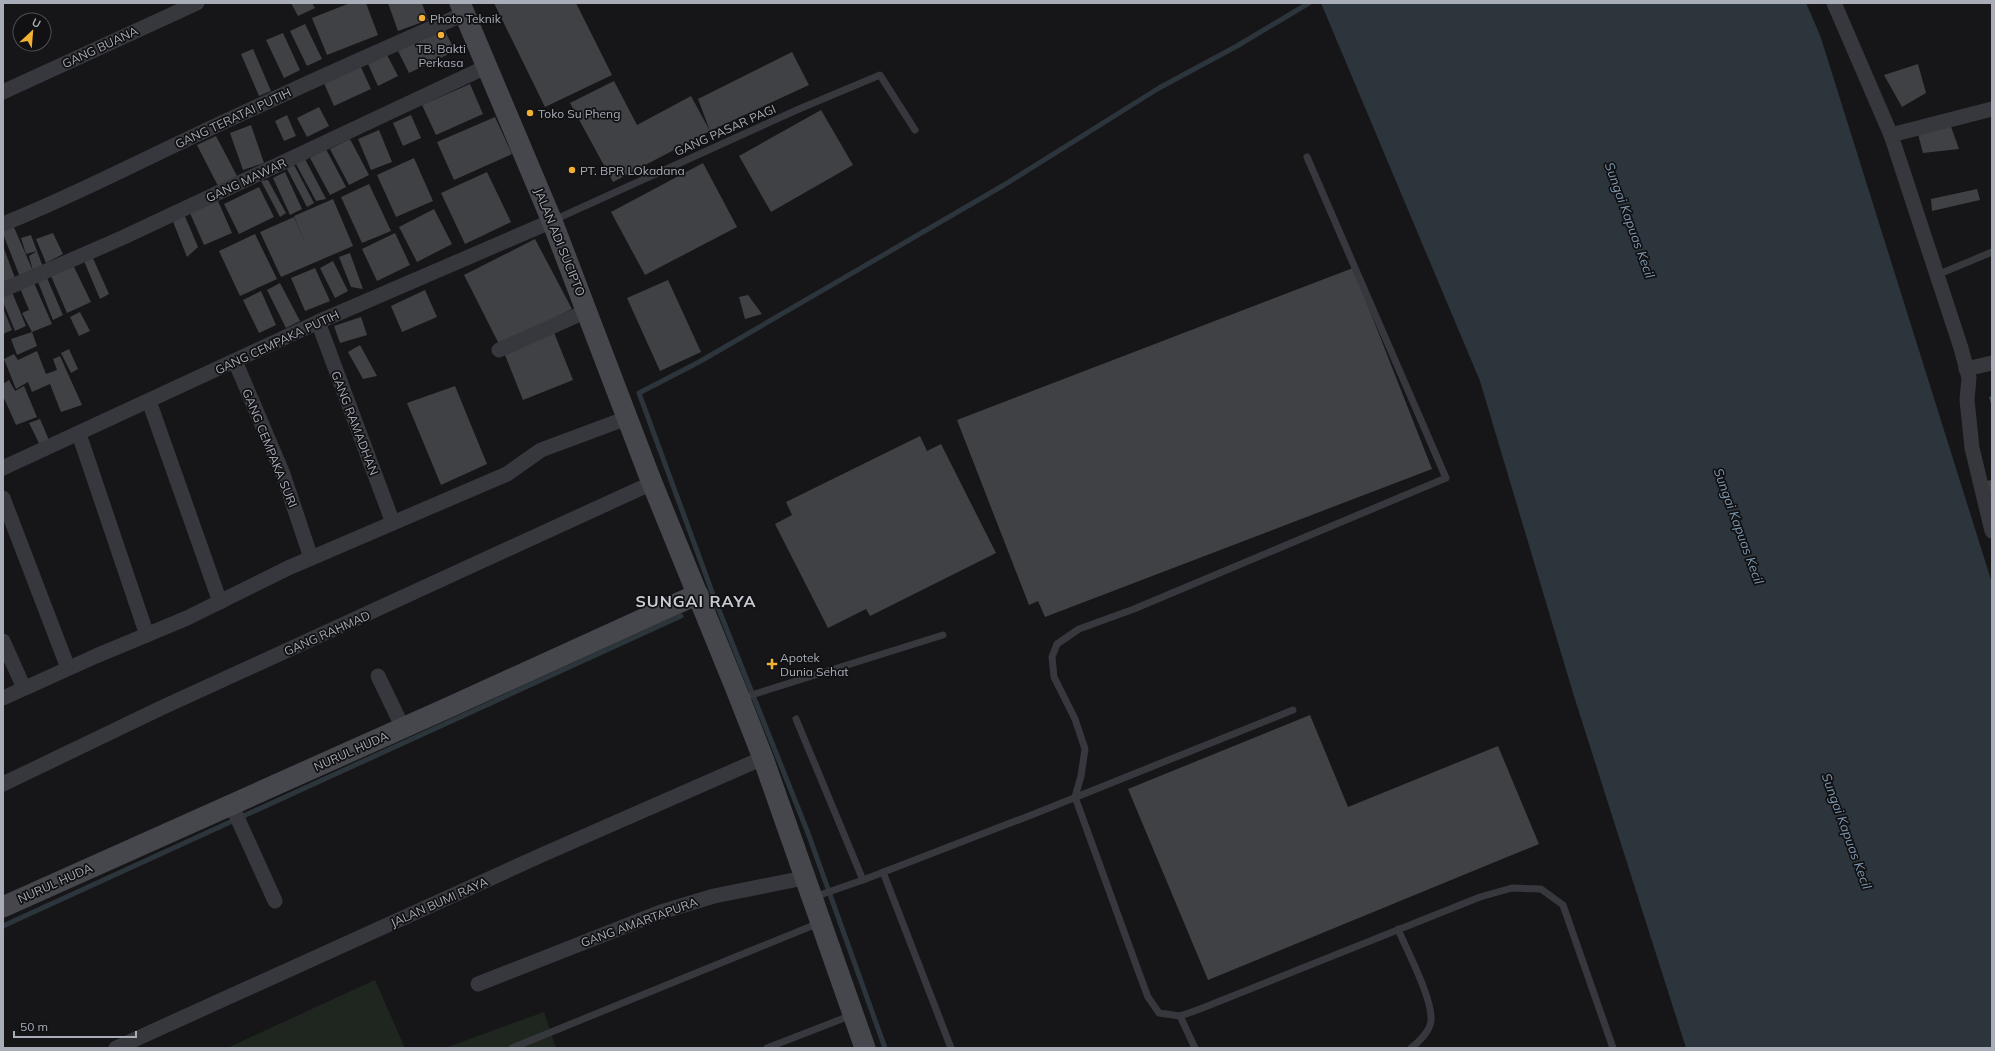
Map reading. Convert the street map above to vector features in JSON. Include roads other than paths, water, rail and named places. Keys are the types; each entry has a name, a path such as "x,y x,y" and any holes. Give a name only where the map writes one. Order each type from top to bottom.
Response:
{"main road":[{"name":"JALAN ADI SUCIPTO","path":"462,8 488,66 552,221 652,483 763,758 804,878 817,896 822,922 865,1048"},
{"name":"NURUL HUDA","path":"3,906 698,594"}],"street":[{"name":"GANG BUANA","path":"3,92 196,3"},
{"path":"1834,3 1891,135 1966,369 1968,378 1967,400 1972,448 1992,531"},
{"name":"GANG TERATAI PUTIH","path":"3,224 92,186 462,8"},
{"name":"GANG MAWAR","path":"3,290 118,240 488,66"},
{"path":"1891,135 1992,109"},
{"name":"GANG CEMPAKA PUTIH","path":"3,468 318,322 552,221"},
{"path":"499,350 587,311"},
{"name":"GANG RAMADHAN","path":"318,322 393,523"},
{"name":"GANG CEMPAKA SURI","path":"234,361 283,474 311,558"},
{"path":"1966,369 1992,362"},
{"path":"149,401 220,602"},
{"path":"3,698 220,602 311,558 507,474 541,450 627,418"},
{"path":"79,434 147,635"},
{"name":"GANG RAHMAD","path":"3,784 161,708 652,483"},
{"path":"3,498 68,668"},
{"path":"3,642 24,688"},
{"path":"378,676 402,728"},
{"name":"JALAN BUMI RAYA","path":"116,1048 544,854 763,758"},
{"path":"231,804 275,902"},
{"name":"GANG AMARTAPURA","path":"478,984 660,912 714,896 804,878"}],"lane":[{"name":"GANG PASAR PAGI","path":"552,221 799,109 880,75 915,130"},
{"path":"1306,157 1446,478 1134,609 1079,629 1057,644 1052,657 1054,677 1075,719 1085,749 1076,797 1148,997 1160,1013 1180,1016 1480,897 1512,888 1542,889 1563,905 1613,1048"},
{"path":"1936,275 1992,252"},
{"path":"745,697 943,635"},
{"path":"817,896 863,880 1076,797 1293,710"},
{"path":"796,719 863,880"},
{"path":"883,872 951,1048"},
{"path":"512,1048 822,922"},
{"path":"1398,929 1428,1002 1431,1022 1420,1041 1411,1048"},
{"path":"767,1048 854,1014"},
{"path":"1180,1016 1195,1048"}],"water":[{"name":"Sungai Kapuas Kecil","path":"1321,3 1806,3 1820,35 1992,583 1992,1048 1686,1048 1573,693 1480,381"}],"waterway":[{"path":"885,1048 808,833 715,600 639,393 699,362 1004,185 1159,88 1237,46 1309,3"},
{"path":"3,926 681,616"}],"place":[{"name":"Photo Teknik","path":"422,18"},
{"name":"TB. Bakti Perkasa","path":"441,35"},
{"name":"Toko Su Pheng","path":"530,113"},
{"name":"PT. BPR LOkadana","path":"572,170"},
{"name":"Apotek Dunia Sehat","path":"772,664"}],"district":[{"name":"SUNGAI RAYA","path":"696,601"}]}
